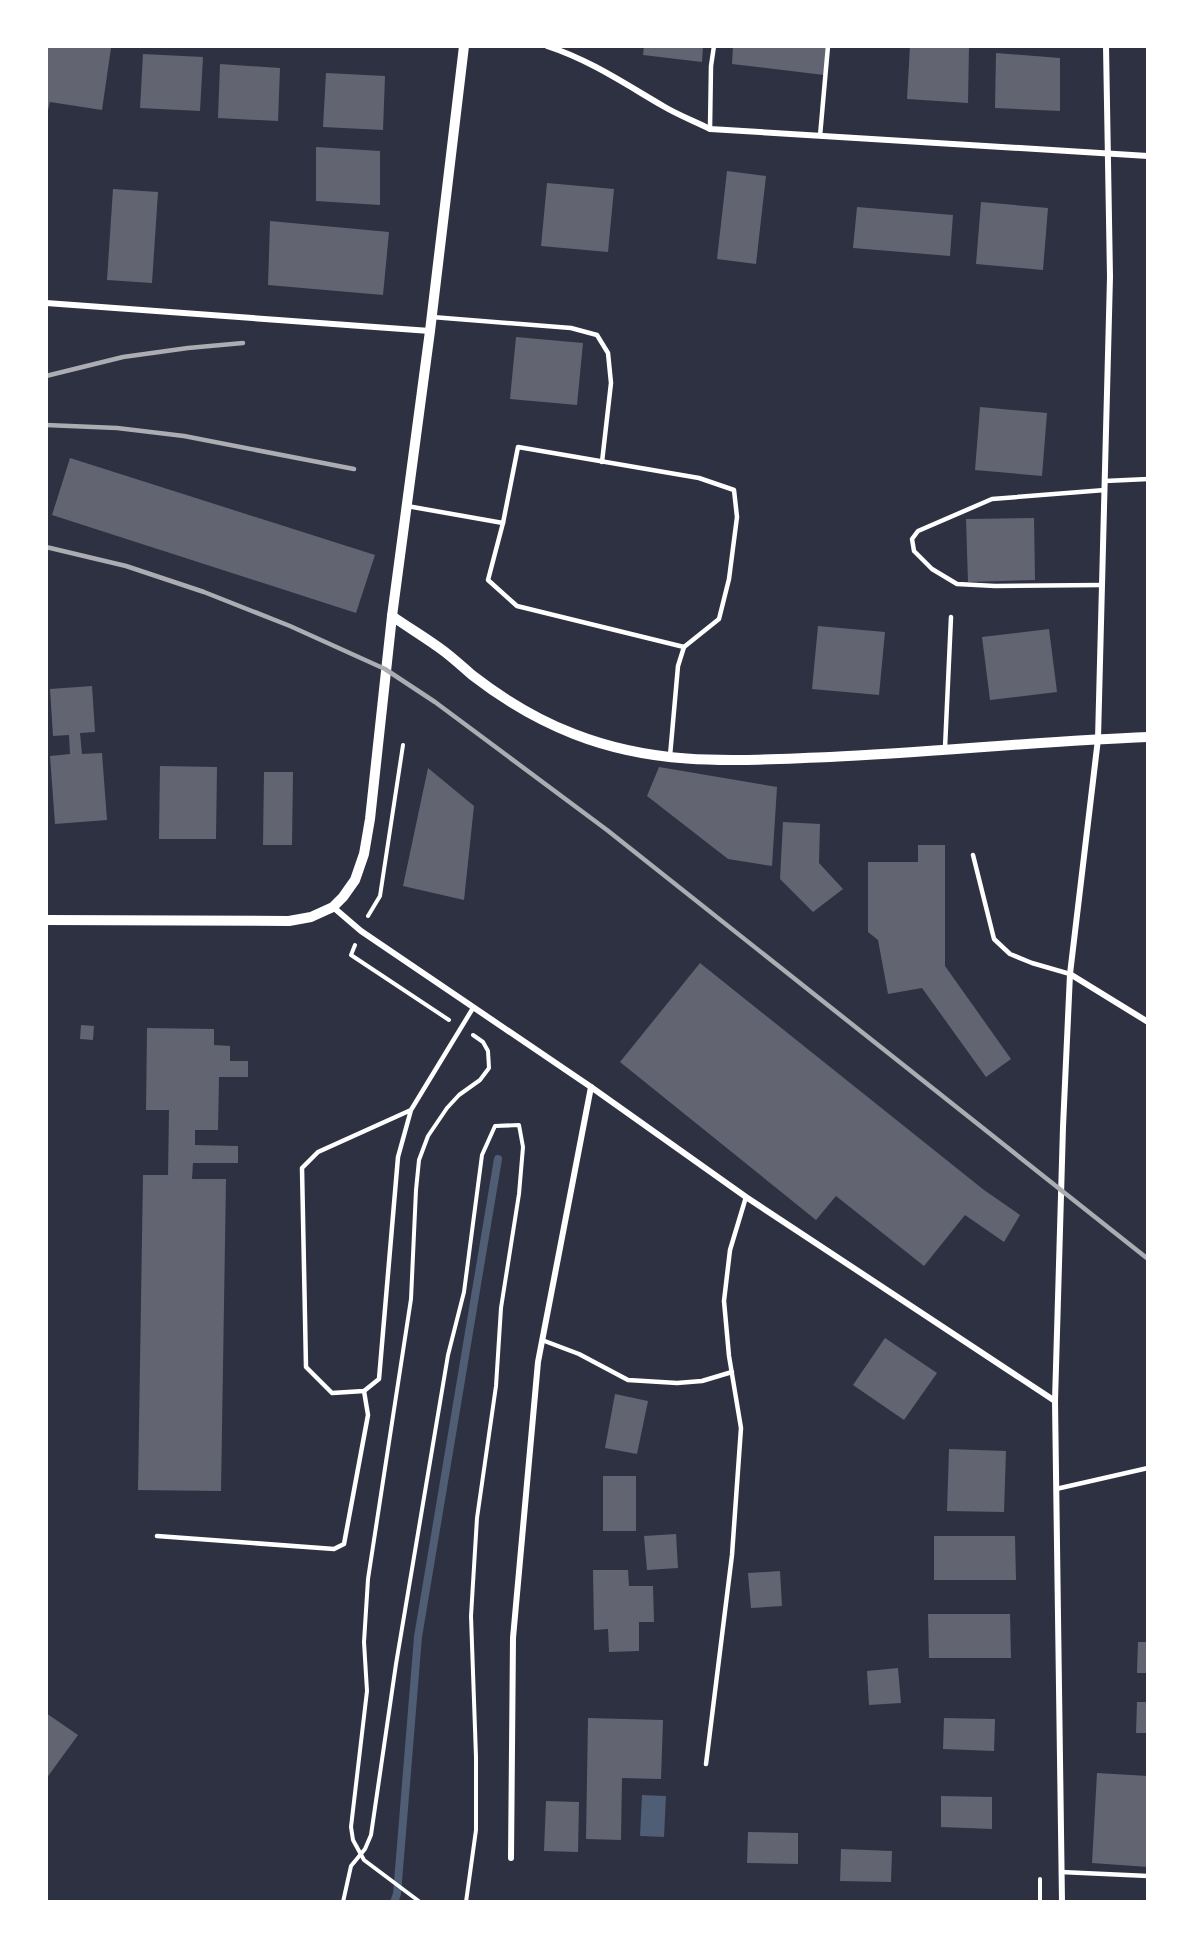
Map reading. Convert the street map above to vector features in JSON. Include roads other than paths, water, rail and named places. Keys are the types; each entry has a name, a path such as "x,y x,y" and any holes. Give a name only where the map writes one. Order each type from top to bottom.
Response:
{"street":[{"path":"46,920 289,921 311,917 333,907 355,880 364,854 370,819 392,616 432,317 464,46"},
{"path":"547,46 596,66 665,108 710,129 1148,156"},
{"path":"1062,1902 1055,1401 1062,1127 1070,974 1098,739 1110,277 1106,46"},
{"path":"46,303 430,331"},
{"path":"392,616 444,651 505,698 539,718 574,734 611,746 670,757 726,761 945,751 1148,737"},
{"path":"333,907 361,931 591,1087 746,1197 1055,1401"},
{"path":"1070,974 1148,1022"},
{"path":"511,1858 513,1638 538,1362 591,1087"}],"lane":[{"path":"710,129 711,66 714,46"},
{"path":"820,136 828,46"},
{"path":"432,317 571,328 597,335 608,352 611,383 602,462"},
{"path":"670,757 678,666 684,647 719,619 729,579 737,517 734,490 699,478 518,447 503,523 488,580 517,606 684,647"},
{"path":"1105,482 1148,479"},
{"path":"1102,585 957,584 932,569 914,551 912,539 918,531 992,499 1105,490"},
{"path":"407,506 503,523"},
{"path":"945,751 951,617"},
{"path":"973,855 994,939 1010,954 1070,974"},
{"path":"411,1110 318,1152 302,1168 306,1367 332,1393 364,1391 379,1379 398,1157 411,1110 472,1008"},
{"path":"706,1764 732,1555 741,1428 724,1300 730,1250 746,1197"},
{"path":"542,1340 579,1354 628,1380 677,1383 702,1381 732,1372"},
{"path":"157,1536 334,1549 345,1544 368,1415 364,1391"},
{"path":"1056,1489 1148,1468"},
{"path":"1061,1872 1148,1876"}],"water":[{"path":"642,1795 666,1796 664,1837 640,1836"}],"waterway":[{"path":"394,1902 397,1894 418,1637 498,1159"}],"railway":[{"path":"46,376 123,357 243,343"},
{"path":"46,425 117,428 184,436 354,469"},
{"path":"46,547 126,566 204,592 290,626 385,669 435,702 607,830 1148,1259"}]}
